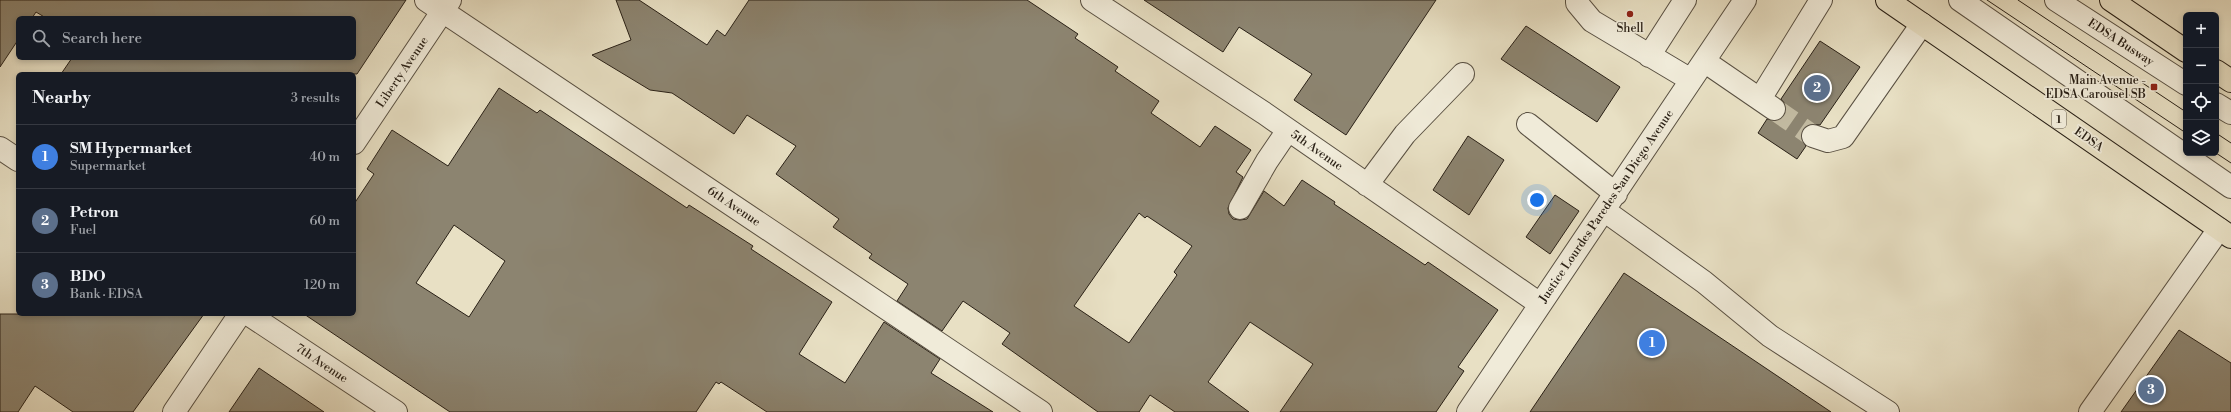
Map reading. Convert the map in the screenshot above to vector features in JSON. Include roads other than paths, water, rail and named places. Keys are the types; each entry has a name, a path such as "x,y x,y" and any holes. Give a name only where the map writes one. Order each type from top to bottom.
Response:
{"highway":[{"name":"EDSA","path":"1887,0 2225,233"},
{"path":"2110,0 2183,49"},
{"path":"2219,73 2231,81"}],"street":[{"name":"5th Avenue","path":"1092,0 1288,130 1540,304"},
{"path":"1577,0 1592,21 1691,80"},
{"path":"1649,56 1685,0"},
{"name":"Justice Lourdes Paredes San Diego Avenue","path":"1468,412 1745,0"},
{"path":"1704,61 1767,104 1821,0"},
{"path":"1960,0 2231,187"},
{"name":"EDSA Busway","path":"2056,0 2183,82"},
{"name":"Liberty Avenue","path":"356,140 439,4"},
{"name":"6th Avenue","path":"439,4 1041,412"},
{"path":"1813,136 1828,141 1842,136 1922,24"},
{"path":"1367,185 1405,134 1463,74"},
{"path":"2219,106 2231,113"},
{"path":"1528,124 1610,202 1770,336 1888,412"},
{"path":"1240,208 1267,161 1288,130"},
{"path":"0,148 16,159"},
{"path":"2090,412 2225,233"},
{"path":"174,412 239,316"},
{"name":"7th Avenue","path":"251,316 396,412"}],"tunnel":[{"path":"1774,109 1813,136"}],"tram line":[{"path":"1987,0 2183,131"},
{"path":"2018,0 2183,110"},
{"path":"2219,135 2231,143"},
{"path":"2219,155 2231,163"}],"place":[{"name":"Shell","path":"1630,14"},
{"name":"Main Avenue - EDSA Carousel SB","path":"2154,87"},
{"name":"Petron","path":"1817,88"},
{"name":"SM Hypermarket","path":"1652,343"},
{"name":"BDO","path":"2151,390"}]}
